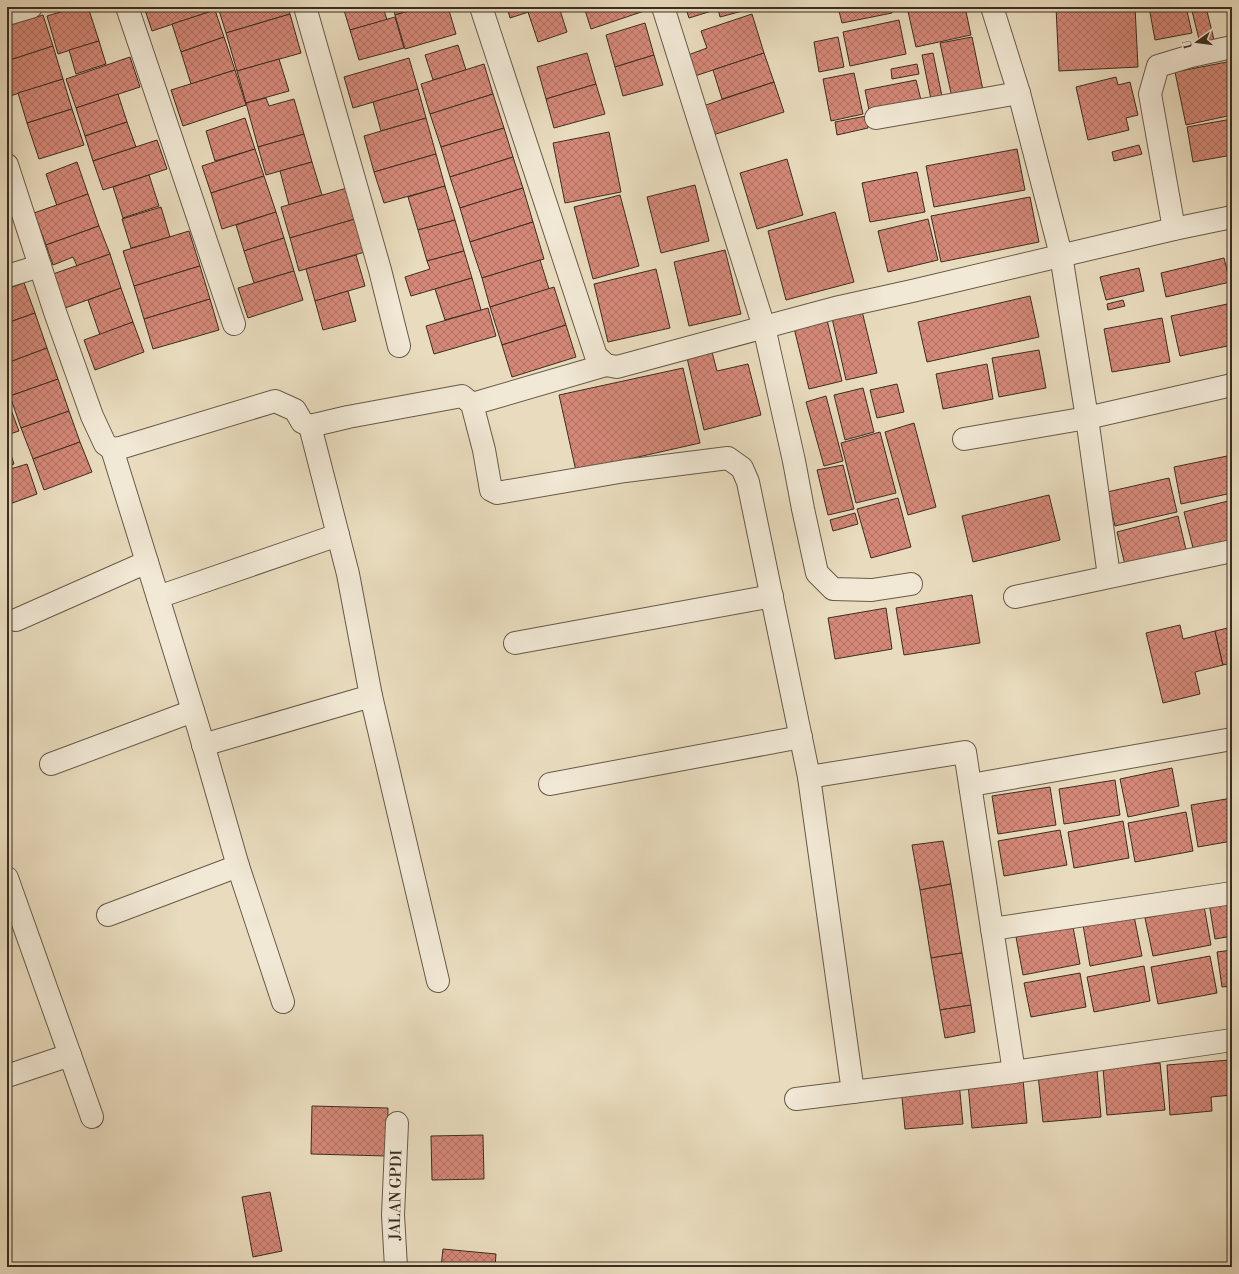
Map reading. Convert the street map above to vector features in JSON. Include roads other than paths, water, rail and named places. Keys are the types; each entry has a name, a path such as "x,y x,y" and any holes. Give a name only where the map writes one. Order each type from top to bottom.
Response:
{"street":[{"path":"7,14 30,7"},
{"path":"127,7 234,324"},
{"path":"305,7 378,263 399,346"},
{"path":"481,7 596,356 606,364"},
{"path":"662,7 764,327 793,453 817,573 833,589 872,590 911,584"},
{"path":"992,7 1019,93 1060,255 1087,418 1109,576"},
{"path":"1174,229 1150,94 1158,66 1191,56 1232,47"},
{"path":"876,118 1019,93"},
{"path":"7,165 92,416 105,444 112,449 193,711 238,866 283,1002"},
{"path":"472,404 606,364 617,366 835,308 1060,255 1232,217"},
{"path":"7,276 40,266"},
{"path":"964,438 1087,418 1232,385"},
{"path":"112,449 120,448 276,401 295,410 302,422 310,426 348,417 462,396 472,404 484,450 492,490 497,493 625,470 728,458 742,468 748,482 809,777 853,1092"},
{"path":"310,426 348,574 371,696 438,982"},
{"path":"158,597 338,535"},
{"path":"1015,597 1232,551"},
{"path":"16,620 147,562"},
{"path":"515,643 772,596"},
{"path":"203,745 371,696"},
{"path":"51,764 193,711"},
{"path":"550,784 801,737"},
{"path":"971,784 1232,739"},
{"path":"809,777 965,752 1014,1072"},
{"path":"108,915 238,866"},
{"path":"7,878 13,912 70,1055 92,1117"},
{"path":"992,929 1232,893"},
{"path":"796,1099 1014,1072 1232,1040"},
{"path":"7,1076 70,1055"},
{"name":"JALAN GPDI","path":"396,1267 394,1215 397,1123"}]}
